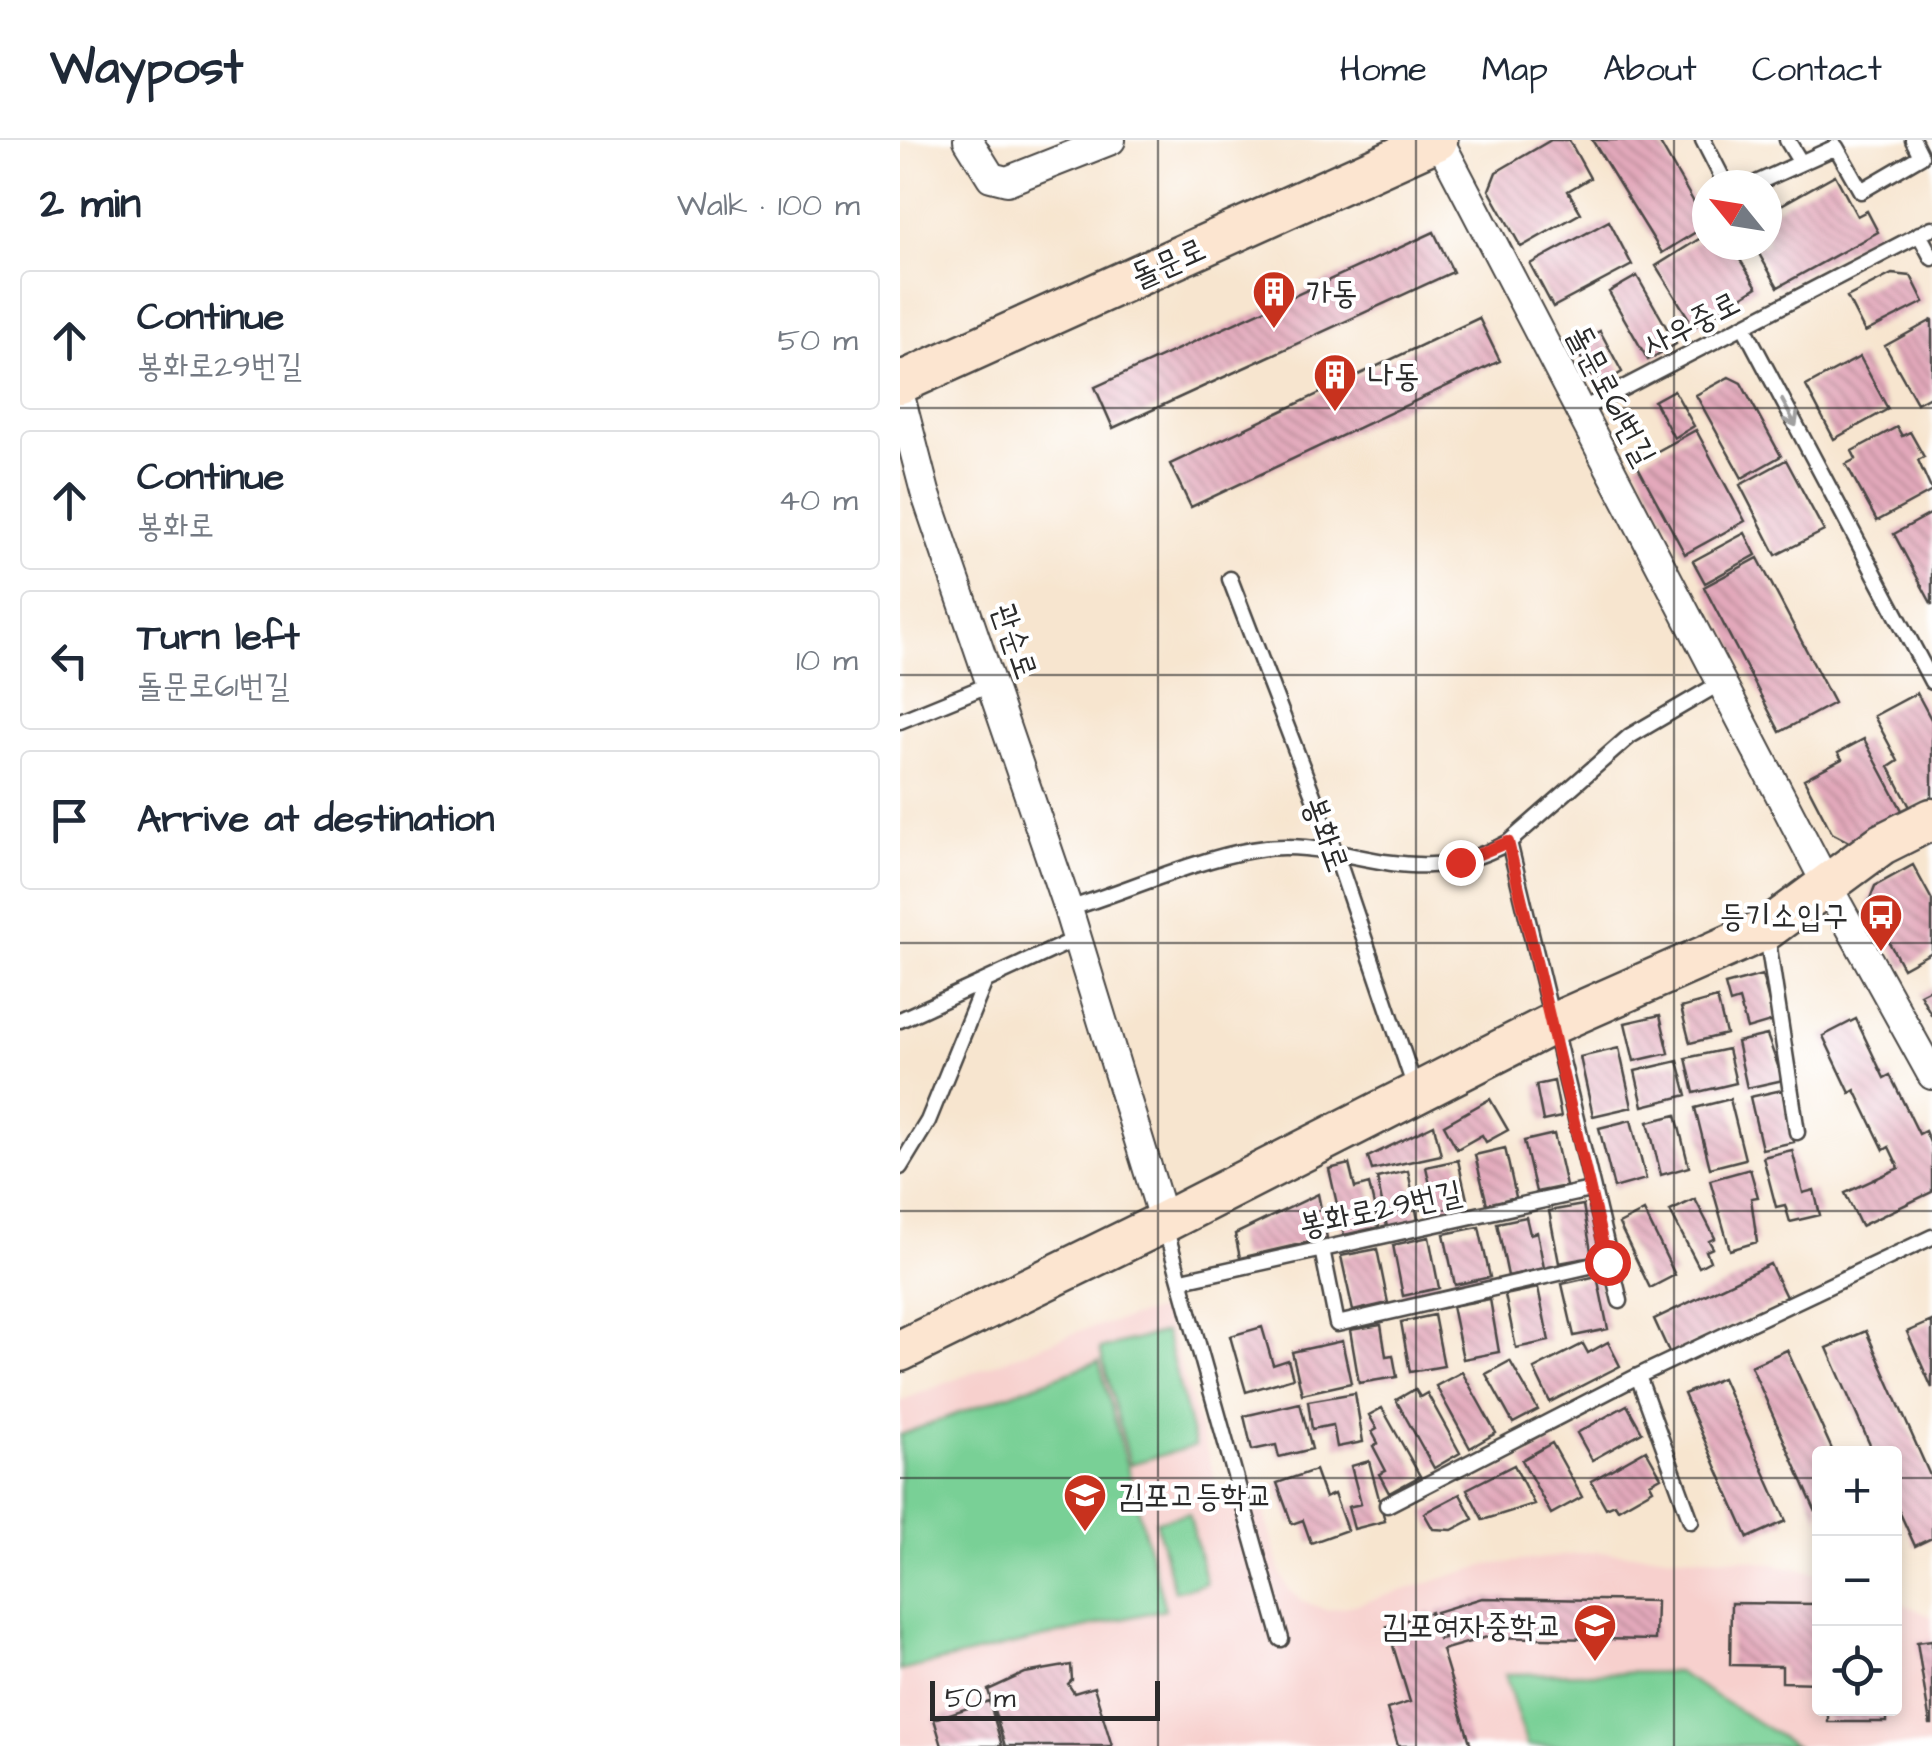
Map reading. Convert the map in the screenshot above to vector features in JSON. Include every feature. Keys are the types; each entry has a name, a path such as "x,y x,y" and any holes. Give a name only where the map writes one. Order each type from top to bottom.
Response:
{"street":[{"path":"968,140 990,177 1007,181 1110,140"},
{"name":"돌문로","path":"900,383 1438,140"},
{"name":"돌문로61번길","path":"1438,140 1828,887 1932,1075"},
{"name":"관순로","path":"900,396 926,492 1068,910 1164,1222"},
{"path":"900,1350 1164,1222 1552,1024 1766,929 1882,844 1932,819"}],"lane":[{"path":"1703,140 1718,170"},
{"path":"1786,140 1800,162"},
{"path":"1782,171 1836,147 1860,191 1921,156 1912,140"},
{"name":"사우중로","path":"1581,410 1926,231"},
{"path":"1926,231 1932,258"},
{"path":"1744,326 1932,682"},
{"name":"봉화로","path":"1230,579 1336,855 1416,1092"},
{"path":"900,721 993,682"},
{"path":"1068,910 1250,850 1282,847 1378,864 1422,866 1472,858 1508,842 1630,736 1723,682"},
{"path":"1508,842 1607,1262 1620,1301"},
{"path":"1766,929 1797,1132"},
{"path":"900,1020 1076,940"},
{"path":"900,1167 928,1121 985,981"},
{"name":"봉화로29번길","path":"1182,1280 1590,1190"},
{"path":"1164,1222 1281,1639"},
{"path":"1387,1505 1638,1376 1932,1237"},
{"path":"1322,1249 1338,1324 1607,1262"},
{"path":"1638,1376 1692,1521"}],"shaded area":[{"name":"김포고등학교","path":"1163,1309 1219,1491 1256,1481 1281,1574 1290,1591 1303,1601 1326,1610 1487,1565 1596,1552 1747,1559 1812,1572 1812,1716 1902,1716 1902,1603 1932,1617 1932,1746 900,1746 900,1401 1079,1331"}],"green space":[{"path":"1165,1332 1195,1446 1130,1464 1100,1349"},
{"path":"1099,1361 1165,1609 900,1671 900,1435"},
{"path":"1189,1513 1206,1583 1174,1591 1156,1521"},
{"path":"1677,1672 1795,1746 1527,1746 1505,1674"}],"building":[{"path":"1551,140 1569,140 1590,178 1568,191 1581,213 1521,247 1489,190 1496,172"},
{"path":"1592,140 1658,140 1692,199 1692,234 1662,253"},
{"path":"1835,175 1857,216 1867,211 1878,232 1778,287 1763,260 1782,260 1782,205"},
{"path":"1609,221 1632,265 1553,307 1530,264"},
{"name":"가동","path":"1434,232 1453,272 1113,428 1095,387"},
{"path":"1692,243 1692,260 1740,260 1757,287 1694,327 1656,266"},
{"path":"1892,274 1911,276 1924,302 1865,332 1847,297"},
{"path":"1637,276 1676,344 1648,360 1609,292"},
{"name":"나동","path":"1479,318 1500,361 1191,507 1170,464"},
{"path":"1932,320 1932,395 1917,403 1885,346"},
{"path":"1600,331 1622,372 1609,380 1591,376 1574,345"},
{"path":"1860,357 1888,409 1834,439 1806,386"},
{"path":"1729,377 1741,383 1781,456 1742,478 1696,395"},
{"path":"1674,390 1694,426 1674,438 1654,401"},
{"path":"1897,427 1902,436 1910,432 1924,457 1918,460 1932,491 1877,521 1846,464 1856,459 1852,451"},
{"path":"1696,430 1745,521 1685,554 1636,463"},
{"path":"1786,460 1824,531 1776,555 1740,485"},
{"path":"1932,513 1932,605 1894,534"},
{"path":"1745,533 1756,555 1705,583 1693,561"},
{"path":"1758,558 1834,703 1780,732 1704,587"},
{"path":"1917,693 1932,721 1932,797 1911,809 1889,767 1898,761 1874,716"},
{"path":"1864,739 1904,814 1851,843 1832,833 1804,779 1842,759 1838,753"},
{"path":"1913,865 1932,900 1932,952 1903,968 1868,904 1875,886"},
{"path":"1762,975 1774,1021 1747,1029 1739,1000 1730,1003 1725,985"},
{"path":"1932,988 1932,1016 1920,994"},
{"path":"1717,998 1726,1034 1690,1043 1681,1008"},
{"path":"1660,1015 1669,1053 1634,1061 1625,1023"},
{"path":"1856,1019 1884,1078 1890,1075 1919,1134 1925,1131 1932,1147 1932,1192 1861,1226 1845,1193 1899,1168 1889,1147 1884,1150 1855,1090 1850,1093 1823,1036"},
{"path":"1767,1035 1783,1080 1747,1088 1737,1042"},
{"path":"1619,1048 1632,1107 1593,1116 1580,1057"},
{"path":"1728,1049 1736,1083 1694,1093 1686,1058"},
{"path":"1678,1061 1687,1095 1643,1106 1635,1071"},
{"path":"1554,1081 1561,1117 1543,1121 1536,1085"},
{"path":"1782,1090 1794,1142 1762,1149 1750,1097"},
{"path":"1490,1099 1508,1130 1486,1142 1482,1135 1457,1149 1444,1125"},
{"path":"1730,1099 1745,1159 1710,1168 1695,1108"},
{"path":"1676,1115 1689,1167 1661,1175 1648,1122"},
{"path":"1631,1120 1646,1179 1614,1188 1599,1128"},
{"path":"1434,1125 1441,1155 1372,1170 1368,1157"},
{"path":"1554,1134 1566,1186 1536,1192 1524,1141"},
{"path":"1505,1148 1516,1197 1487,1204 1475,1155"},
{"path":"1792,1150 1803,1193 1814,1190 1820,1215 1790,1222 1785,1205 1776,1207 1763,1157"},
{"path":"1458,1160 1469,1208 1437,1216 1426,1167"},
{"path":"1349,1164 1355,1188 1369,1184 1379,1227 1344,1235 1329,1169"},
{"path":"1750,1169 1758,1197 1751,1198 1757,1242 1730,1250 1710,1180"},
{"path":"1408,1171 1418,1220 1387,1227 1377,1178"},
{"path":"1318,1194 1327,1238 1240,1258 1235,1234"},
{"path":"1695,1199 1715,1238 1709,1241 1713,1248 1706,1251 1710,1261 1699,1267 1670,1211"},
{"path":"1583,1205 1592,1257 1559,1263 1549,1211"},
{"path":"1644,1211 1675,1275 1650,1288 1619,1224"},
{"path":"1526,1217 1530,1234 1537,1232 1544,1268 1508,1276 1497,1223"},
{"path":"1479,1227 1490,1277 1455,1285 1444,1234"},
{"path":"1429,1237 1439,1288 1403,1296 1393,1245"},
{"path":"1377,1249 1388,1303 1353,1311 1341,1256"},
{"path":"1770,1264 1787,1299 1670,1354 1654,1319"},
{"path":"1597,1276 1608,1329 1574,1336 1562,1284"},
{"path":"1538,1288 1549,1341 1516,1348 1505,1295"},
{"path":"1490,1299 1499,1352 1463,1359 1452,1306"},
{"path":"1434,1315 1444,1366 1410,1372 1401,1322"},
{"path":"1932,1321 1932,1388 1907,1332"},
{"path":"1381,1325 1386,1356 1393,1355 1397,1377 1359,1383 1350,1330"},
{"path":"1262,1327 1273,1365 1288,1360 1293,1378 1246,1392 1230,1336"},
{"path":"1866,1331 1932,1480 1932,1538 1915,1546 1902,1518 1902,1446 1870,1446 1827,1348"},
{"path":"1342,1341 1351,1383 1302,1394 1292,1352"},
{"path":"1608,1342 1620,1366 1550,1402 1534,1369 1583,1344 1588,1353"},
{"path":"1787,1350 1830,1446 1812,1446 1812,1503 1751,1366"},
{"path":"1510,1361 1538,1410 1513,1423 1486,1374"},
{"path":"1462,1372 1496,1433 1470,1448 1436,1386"},
{"path":"1722,1378 1786,1521 1748,1538 1684,1394"},
{"path":"1415,1389 1420,1397 1427,1393 1460,1453 1434,1468 1396,1400"},
{"path":"1355,1393 1363,1442 1337,1447 1333,1425 1312,1429 1308,1401"},
{"path":"1300,1403 1312,1449 1279,1457 1276,1445 1252,1450 1244,1416"},
{"path":"1627,1405 1642,1432 1592,1460 1577,1433"},
{"path":"1382,1408 1420,1476 1389,1493 1379,1474 1386,1471 1373,1446 1378,1443 1372,1432 1377,1429 1369,1415"},
{"path":"1552,1443 1582,1497 1551,1514 1522,1460"},
{"path":"1646,1450 1661,1477 1650,1483 1653,1489 1618,1509 1615,1504 1606,1508 1591,1481"},
{"path":"1369,1461 1385,1521 1354,1529 1348,1507 1361,1504 1351,1466"},
{"path":"1514,1465 1534,1504 1483,1520 1467,1489"},
{"path":"1315,1470 1325,1498 1334,1494 1347,1530 1311,1543 1303,1520 1292,1524 1277,1483"},
{"path":"1460,1494 1473,1519 1452,1530 1433,1529 1424,1513"},
{"path":"1482,1598 1656,1601 1655,1640 1487,1637 1442,1650 1471,1746 1398,1746 1387,1709 1410,1702 1387,1626 1431,1612 1439,1639 1444,1638 1436,1612"},
{"path":"1731,1603 1812,1604 1812,1683 1782,1682 1782,1666 1730,1665"},
{"path":"1932,1640 1932,1724 1930,1724 1917,1642"},
{"path":"1071,1665 1072,1680 1068,1684 1074,1693 1094,1687 1112,1746 1005,1746 988,1690 1025,1673"},
{"path":"989,1701 1002,1746 942,1746 934,1719"},
{"path":"1828,1716 1886,1716 1886,1722 1828,1722"}],"place":[{"name":"가동","path":"1274,330"},
{"name":"나동","path":"1335,413"},
{"name":"등기소입구","path":"1881,953"},
{"name":"김포고등학교","path":"1085,1533"},
{"name":"김포여자중학교","path":"1595,1663"}],"route":[{"path":"1460,862 1485,855 1508,842 1607,1262"}]}
